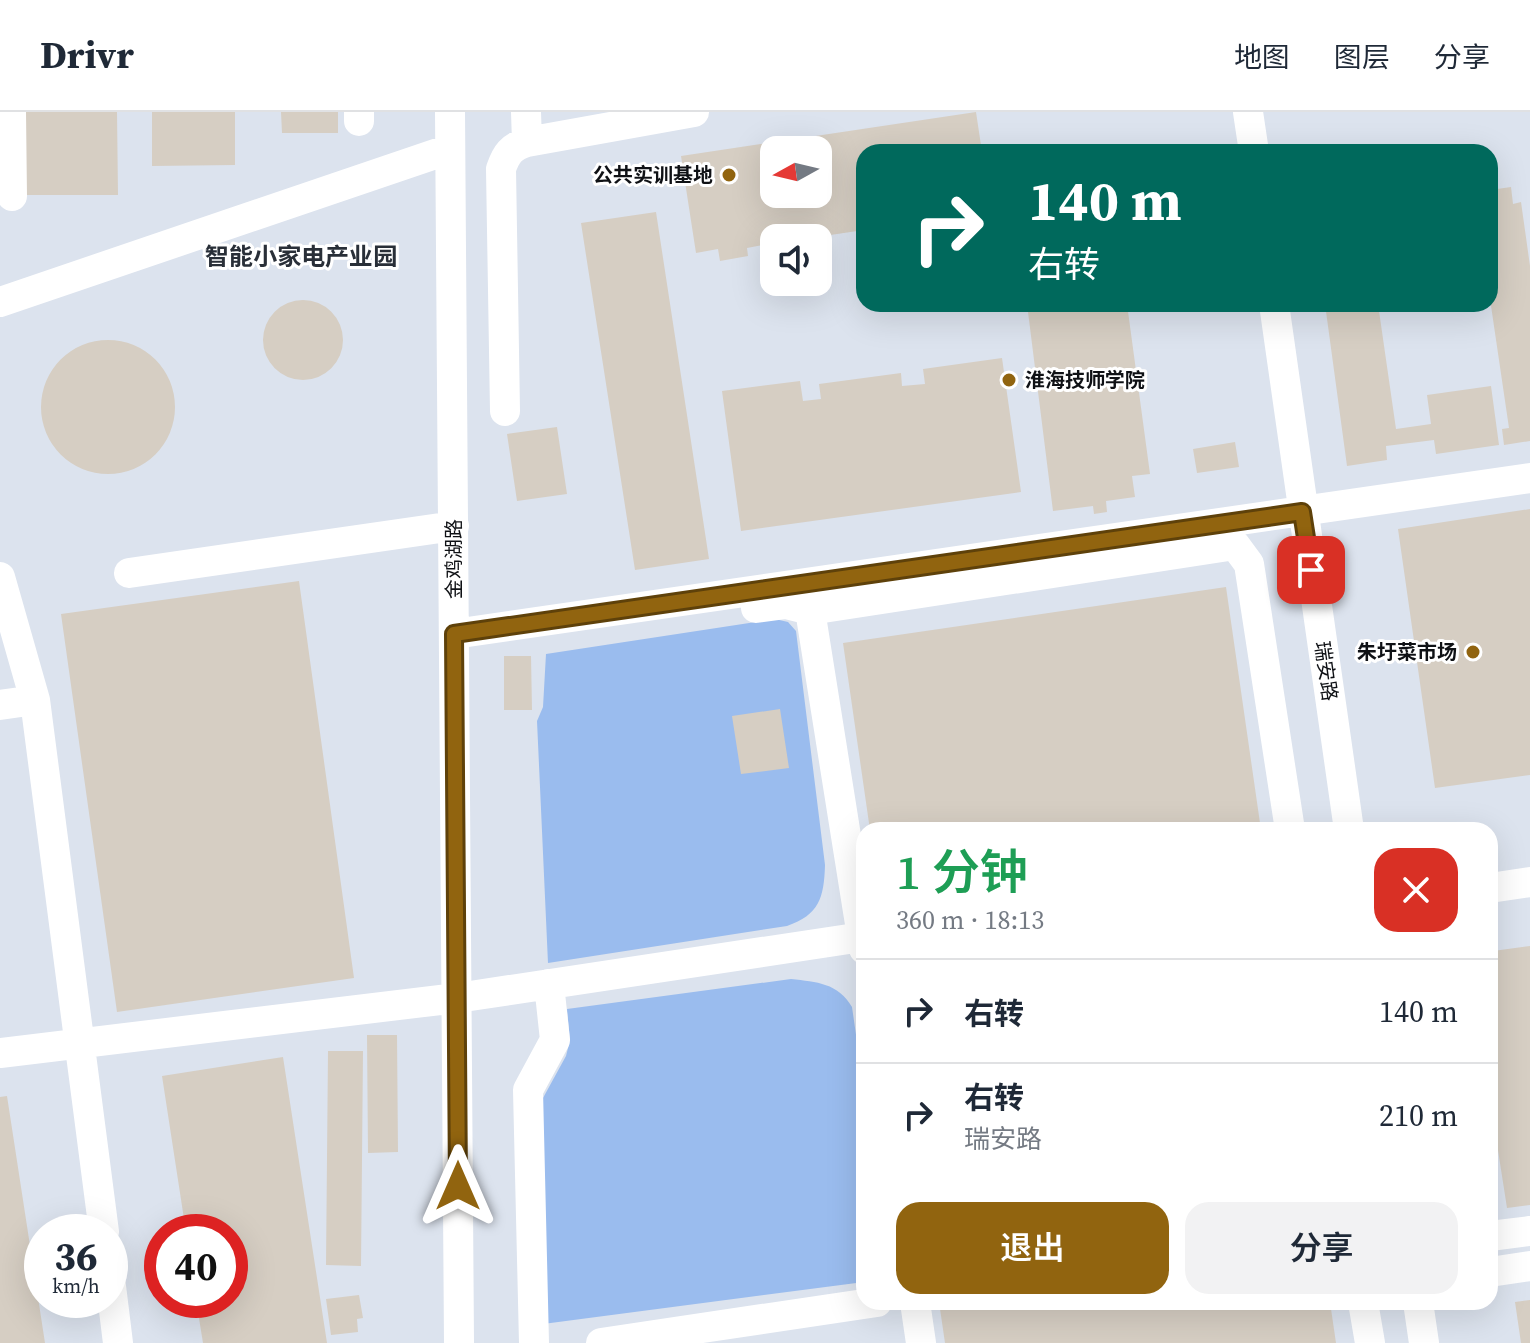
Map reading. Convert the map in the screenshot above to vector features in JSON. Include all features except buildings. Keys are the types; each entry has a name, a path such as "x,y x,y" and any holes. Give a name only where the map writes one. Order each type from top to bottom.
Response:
{"street":[{"path":"11,112 12,196"},
{"name":"金鸡湖路","path":"450,112 459,1343"},
{"path":"505,411 501,169 505,155 516,145 527,127 694,112"},
{"path":"1231,112 1242,112"},
{"path":"1248,112 1253,144"},
{"path":"0,302 450,149"},
{"name":"瑞安路","path":"1275,312 1348,822"},
{"path":"454,634 1530,478"},
{"path":"129,573 454,526"},
{"path":"519,643 786,604 810,610 1235,545 1249,564 1289,822"},
{"path":"0,577 35,700 102,1214"},
{"path":"810,610 856,899"},
{"path":"0,705 35,700"},
{"path":"1498,887 1530,882"},
{"path":"0,1053 79,1041 457,998 856,944"},
{"path":"534,1343 528,1090 555,1040 549,984"},
{"path":"1498,1235 1530,1231"},
{"path":"1498,1271 1530,1266"},
{"path":"601,1343 856,1305"},
{"path":"916,1310 921,1343"},
{"path":"1364,1310 1370,1343"},
{"path":"1419,1310 1424,1343"},
{"path":"115,1318 118,1343"}],"shaded area":[{"path":"775,619 788,622 796,631 825,865 818,904 798,922 787,926 548,963 537,721 543,707 546,654"},
{"path":"791,979 818,983 840,993 852,1007 856,1035 856,1283 543,1324 543,1098 566,1056 570,1040 567,1009"}],"place":[{"name":"公共实训基地","path":"729,175"},
{"name":"淮海技师学院","path":"1009,380"},
{"name":"朱圩菜市场","path":"1473,652"}],"district":[{"name":"智能小家电产业园","path":"301,256"}],"route":[{"path":"458,1186 454,634 1302,512 1311,570"}]}
